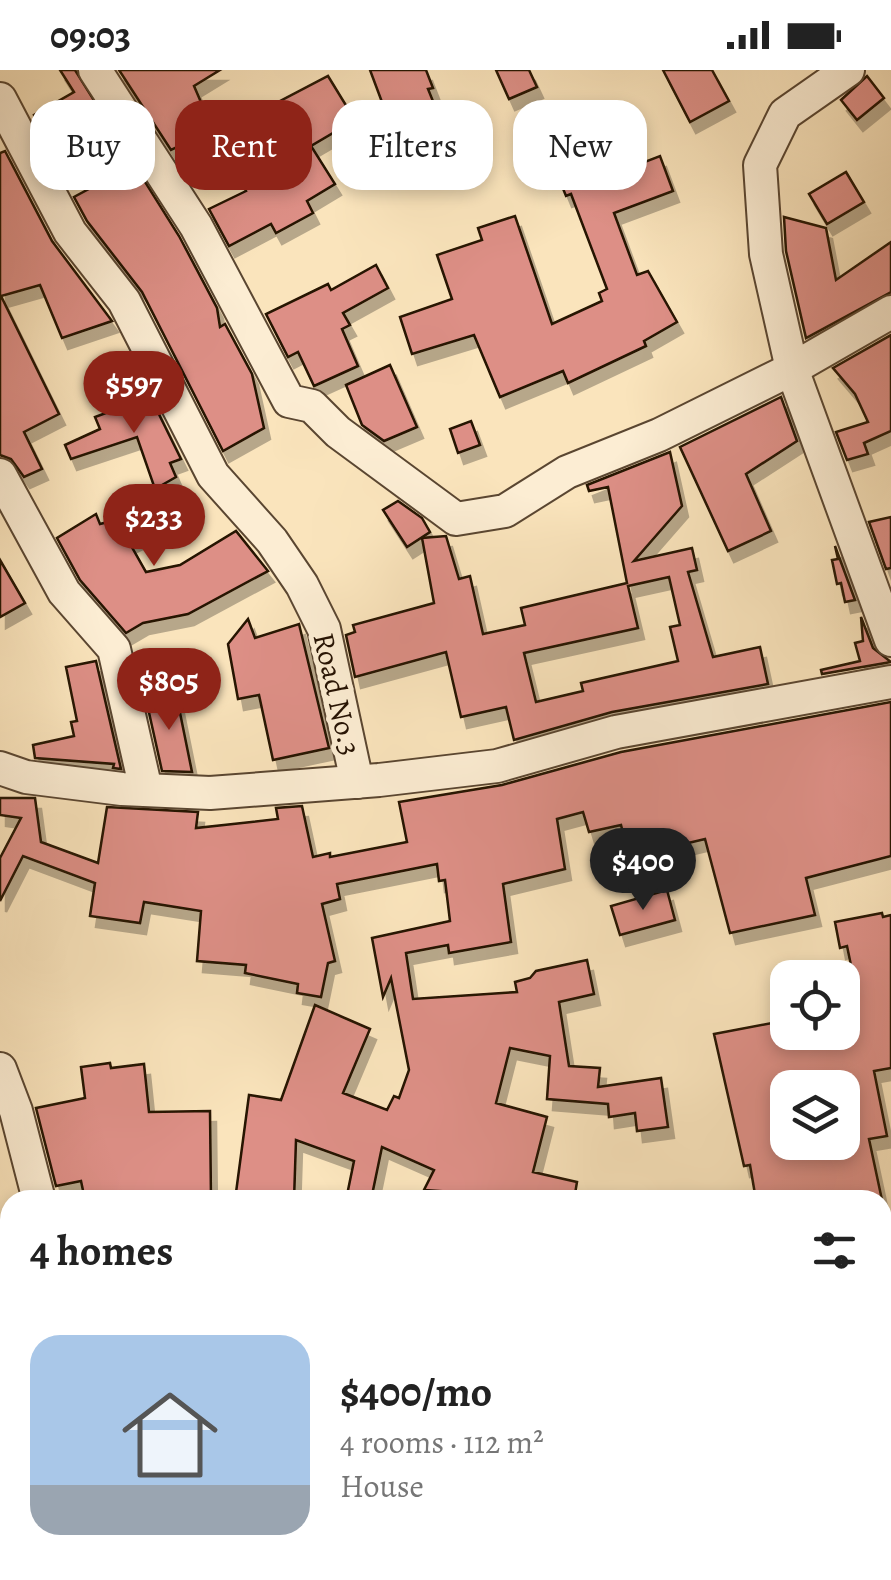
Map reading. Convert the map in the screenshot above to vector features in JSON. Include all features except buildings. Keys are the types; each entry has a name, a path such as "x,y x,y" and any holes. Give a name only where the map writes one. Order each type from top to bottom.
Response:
{"street":[{"path":"95,70 196,226 289,401 312,406 338,432 456,520 505,512 567,472 659,435 792,368 891,312"},
{"path":"848,70 785,114 760,165 766,254 792,368 891,640"},
{"name":"Road No.3","path":"0,99 70,232 124,301 214,475 272,541 302,585 324,628 357,782"},
{"path":"0,474 64,592 114,650 146,790"},
{"path":"0,768 26,777 210,793 357,782 496,766 616,732 891,682"},
{"path":"0,1069 16,1110 36,1190"}]}
